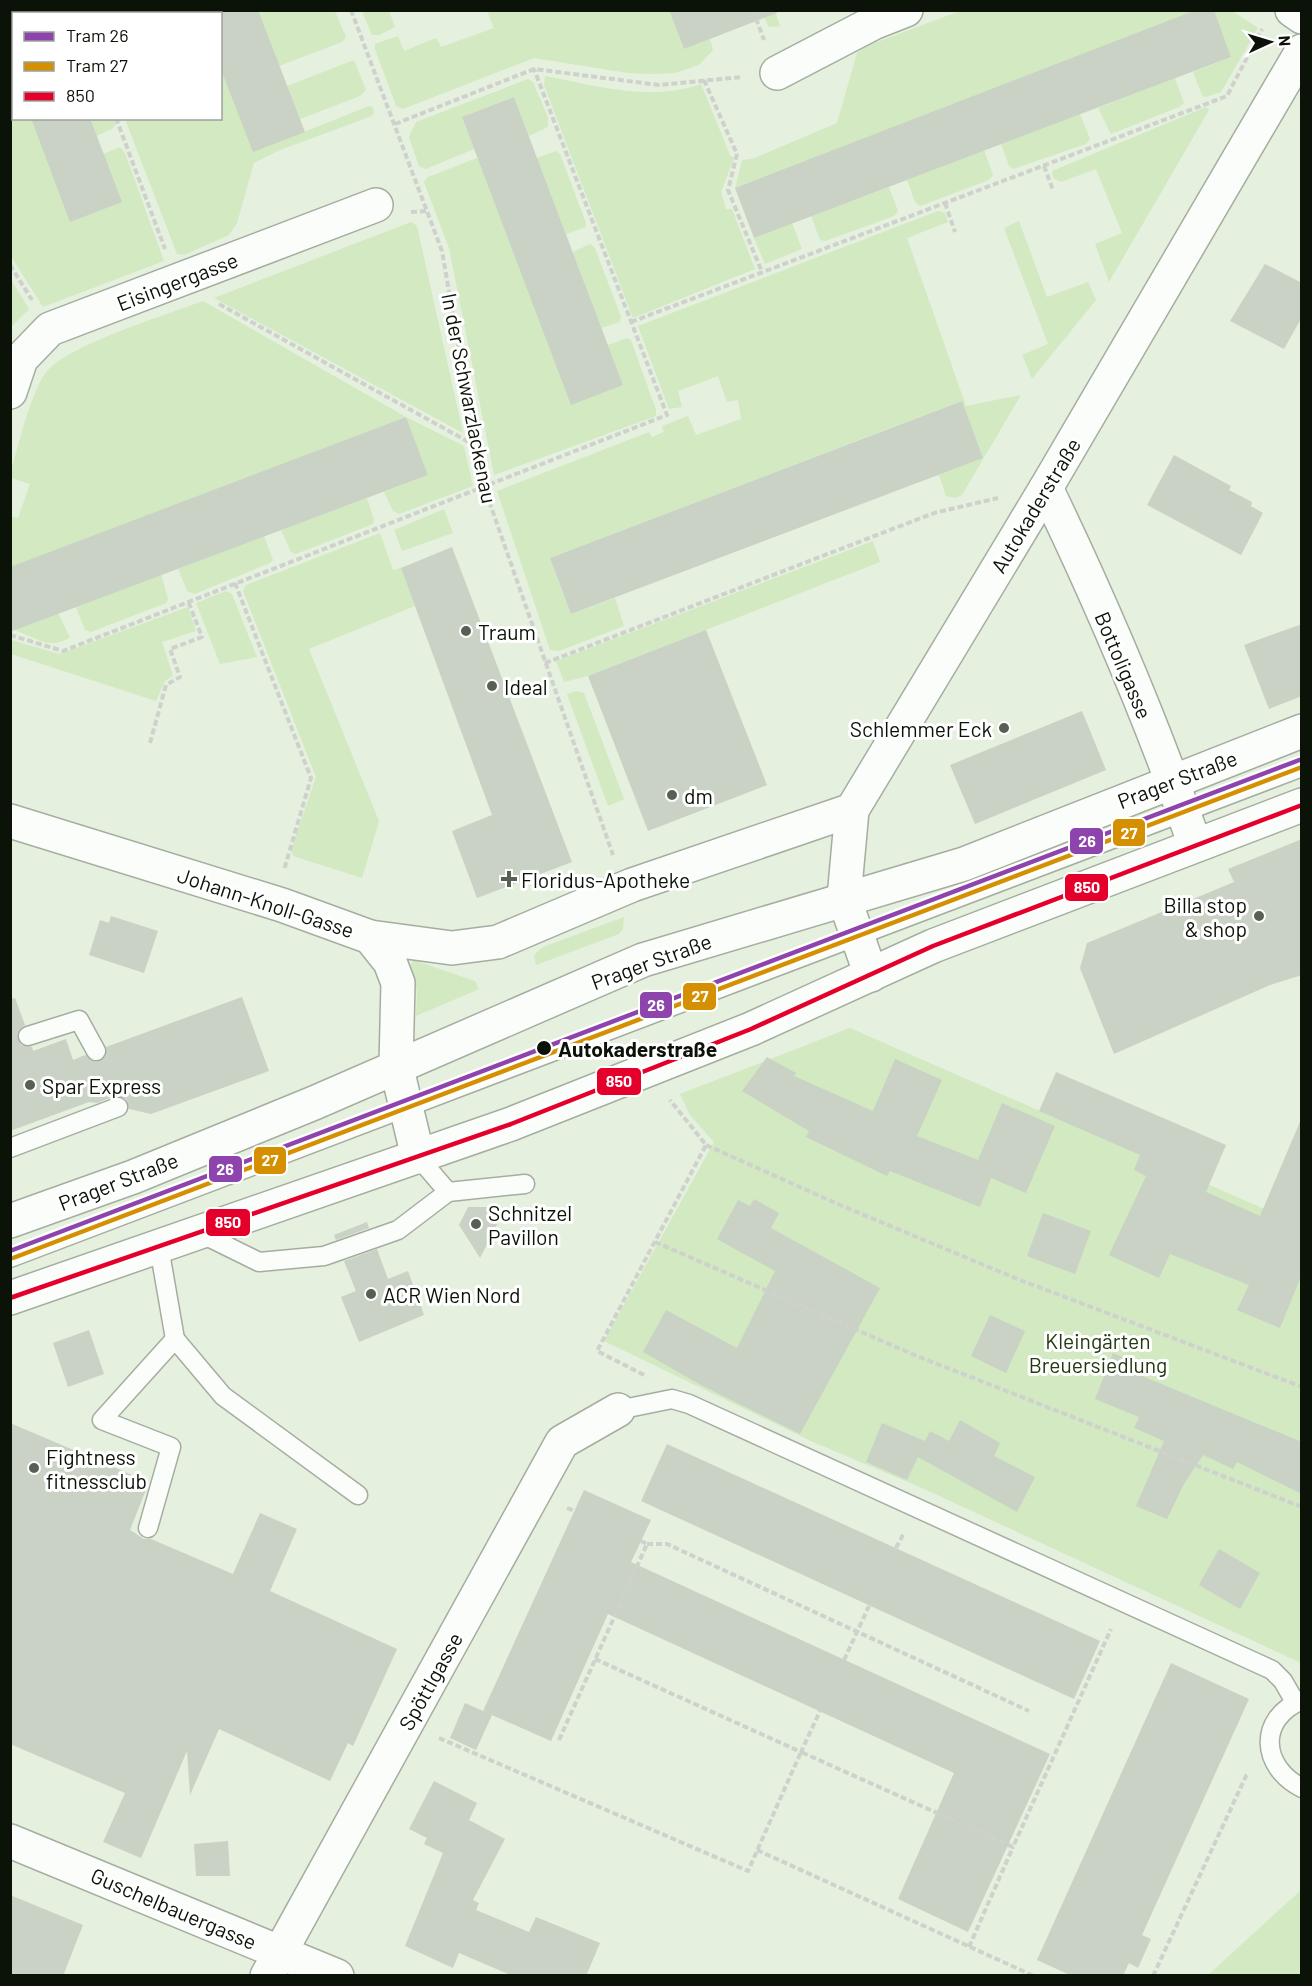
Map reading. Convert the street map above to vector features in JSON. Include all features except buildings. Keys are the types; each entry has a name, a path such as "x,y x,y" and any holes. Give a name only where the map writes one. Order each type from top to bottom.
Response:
{"street":[{"path":"777,73 873,23 906,10"},
{"path":"1279,15 1302,17"},
{"name":"Autokaderstraße","path":"871,975 844,898 852,810 1046,488 1302,51"},
{"name":"Eisingergasse","path":"10,393 21,359 50,329 376,205"},
{"name":"Bottoligasse","path":"1046,488 1081,560 1184,812"},
{"name":"Prager Straße","path":"10,1298 511,1124 751,1029 933,946 1184,812 1302,731"},
{"name":"Prager Straße","path":"10,1221 133,1177 314,1103 396,1065 643,960 844,898 964,864 1184,812 1302,805"},
{"path":"370,937 452,948 498,942 625,888 852,810"},
{"name":"Johann-Knoll-Gasse","path":"10,820 275,903 370,937 390,962 398,983 396,1065 418,1157"},
{"name":"Spöttlgasse","path":"273,1964 562,1442 618,1410"},
{"name":"Guschelbauergasse","path":"10,1841 273,1964 337,1976"}],"lane":[{"path":"10,1258 1302,767"},
{"path":"28,1036 79,1020 96,1051"},
{"path":"10,1148 118,1107"},
{"path":"418,1157 448,1192"},
{"path":"200,1233 259,1262 324,1256 398,1230 448,1192 525,1184"},
{"path":"159,1247 175,1339 223,1396 358,1495"},
{"path":"148,1528 171,1447 102,1420 175,1339"},
{"path":"618,1410 672,1399 689,1404 1272,1670 1298,1701 1278,1717 1271,1731 1272,1757 1275,1766 1286,1780 1302,1788"}],"path":[{"name":"In der Schwarzlackenau","path":"351,10 442,251 484,488 625,888"},
{"path":"631,322 1227,96 1279,15"},
{"path":"394,124 534,69 659,85 777,73"},
{"path":"10,635 63,651 667,416 534,69"},
{"path":"704,80 737,154 728,190 762,272"},
{"path":"117,120 177,281 476,446"},
{"path":"1044,166 1053,190"},
{"path":"945,203 955,232"},
{"path":"545,663 934,513 1046,488"},
{"path":"235,583 311,778 275,903"},
{"path":"150,743 166,685 180,677 170,649 202,637 188,601"},
{"path":"668,1097 706,1145 840,1205 1020,1280 1302,1387"},
{"path":"618,1410 654,1380 597,1351 706,1145"},
{"path":"655,1242 850,1328 1302,1507"},
{"path":"641,1541 647,1544 667,1544 1029,1712"},
{"path":"559,1740 647,1544"},
{"path":"969,1947 1124,1602"},
{"path":"844,1660 870,1606"},
{"path":"595,1659 1013,1846"},
{"path":"435,1736 748,1871 820,1711"},
{"path":"1153,1976 1246,1776 1272,1757"},
{"path":"757,1850 1034,1976"}],"green space":[{"path":"669,10 684,49 710,39 713,50 699,65 675,73 628,73 534,58 403,109 396,106 375,49 375,44 398,36 404,51 436,38 441,47 494,28 487,11"},
{"path":"199,11 200,12 84,12"},
{"path":"258,11 335,11 346,37 342,42 279,66"},
{"path":"362,11 389,11 395,27 379,35 372,35"},
{"path":"761,11 775,11 780,26 769,27"},
{"path":"960,11 1196,11 735,188 742,160 752,159 837,123 857,53 869,45"},
{"path":"1214,11 1232,11 1258,28 1221,92 1206,97 1202,95 1193,72 1231,57"},
{"path":"354,60 366,90 360,96 300,119 287,86"},
{"path":"10,64 12,69 12,120 33,120 103,154 120,147 125,153 164,261 43,307 11,256"},
{"path":"222,68 304,132 369,106 373,107 372,116 280,150 254,163 237,223 229,235 184,255 177,254 125,120 222,120"},
{"path":"545,76 604,88 643,92 663,92 701,84 730,155 734,158 721,192 726,209 732,209 755,269 633,318 544,85"},
{"path":"1175,78 1184,103 1111,134 1098,108"},
{"path":"528,79 533,82 548,117 548,127 529,136 514,97 462,117 474,149 426,169 419,166 409,137 416,122"},
{"path":"1206,107 1209,110 1109,282 1095,244 1122,233 1096,169 1061,182 1053,178 1052,171"},
{"path":"1080,114 1090,139 1086,144 1013,169 1009,166 1001,144"},
{"path":"90,120 114,120 116,124 112,129 96,136"},
{"path":"984,150 993,175 989,180 920,206 915,202 907,180"},
{"path":"556,151 560,154 586,223 586,227 566,234 537,158"},
{"path":"477,158 623,385 608,345 627,338 631,340 656,410 656,416 494,475 449,248 424,182 428,177"},
{"path":"889,187 898,211 894,216 825,241 820,240 811,216"},
{"path":"938,211 945,213 948,222 907,238 966,406 1021,395 962,495 955,498 946,496 939,475 983,457 961,401 550,558 571,614 615,598 624,626 559,651 550,650 497,491 649,432 652,437 664,432 662,426 688,416 696,435 741,419 738,400 727,402 718,376 678,391 682,407 669,409 638,326"},
{"path":"1019,221 1047,297 1088,282 1096,300 1032,379 1022,355 1048,344 1004,228"},
{"path":"411,222 417,226 463,433 214,298"},
{"path":"792,223 802,249 765,264 754,238"},
{"path":"590,244 595,248 621,317 620,322 601,328 573,252"},
{"path":"10,278 29,309 11,327 10,327"},
{"path":"203,301 406,417 11,567 10,516 18,518 30,484 11,478 11,471 41,379 59,361 76,351 144,322"},
{"path":"406,417 464,446 473,486 399,514 393,511 384,492 428,475"},
{"path":"367,498 374,520 373,524 296,554 291,552 281,530"},
{"path":"444,509 453,533 402,551 394,530"},
{"path":"380,533 393,570 401,568 415,606 309,649 379,821 362,878 293,856 291,850 316,777 243,591 246,585"},
{"path":"264,536 273,560 270,563 195,594 187,591 178,569"},
{"path":"873,541 880,562 588,676 564,682 556,661"},
{"path":"161,574 168,599 166,603 91,632 85,630 76,607"},
{"path":"226,591 232,594 257,657 220,664 196,603"},
{"path":"188,607 196,631 162,642 173,676 165,681 156,701 11,654 11,640 60,654"},
{"path":"58,613 70,637 63,641 50,643 15,630"},
{"path":"577,691 584,693 624,799 608,806 567,694"},
{"path":"624,917 623,929 619,934 536,965 534,955 543,947"},
{"path":"413,960 475,981 479,989 416,1016 417,992 410,967"},
{"name":"Kleingärten Breuersiedlung","path":"850,1028 1301,1225 1301,1663 922,1488 813,1442 604,1341 714,1142 690,1115 680,1094"},
{"path":"1301,1890 1301,1975 1208,1975"}],"tram line":[{"name":"26","path":"10,1251 1302,759"},
{"name":"27","path":"13,1258 1302,767"}],"transit line":[{"name":"850","path":"10,1298 511,1124 751,1029 933,946 1302,805"}],"place":[{"name":"Traum","path":"466,631"},
{"name":"Ideal","path":"492,686"},
{"name":"Schlemmer Eck","path":"1004,728"},
{"name":"dm","path":"672,795"},
{"name":"Floridus-Apotheke","path":"509,879"},
{"name":"Billa stop & shop","path":"1259,916"},
{"name":"Autokaderstraße","path":"544,1048"},
{"name":"Spar Express","path":"30,1085"},
{"name":"Schnitzel Pavillon","path":"476,1224"},
{"name":"ACR Wien Nord","path":"371,1294"},
{"name":"Fightness fitnessclub","path":"34,1468"}]}
